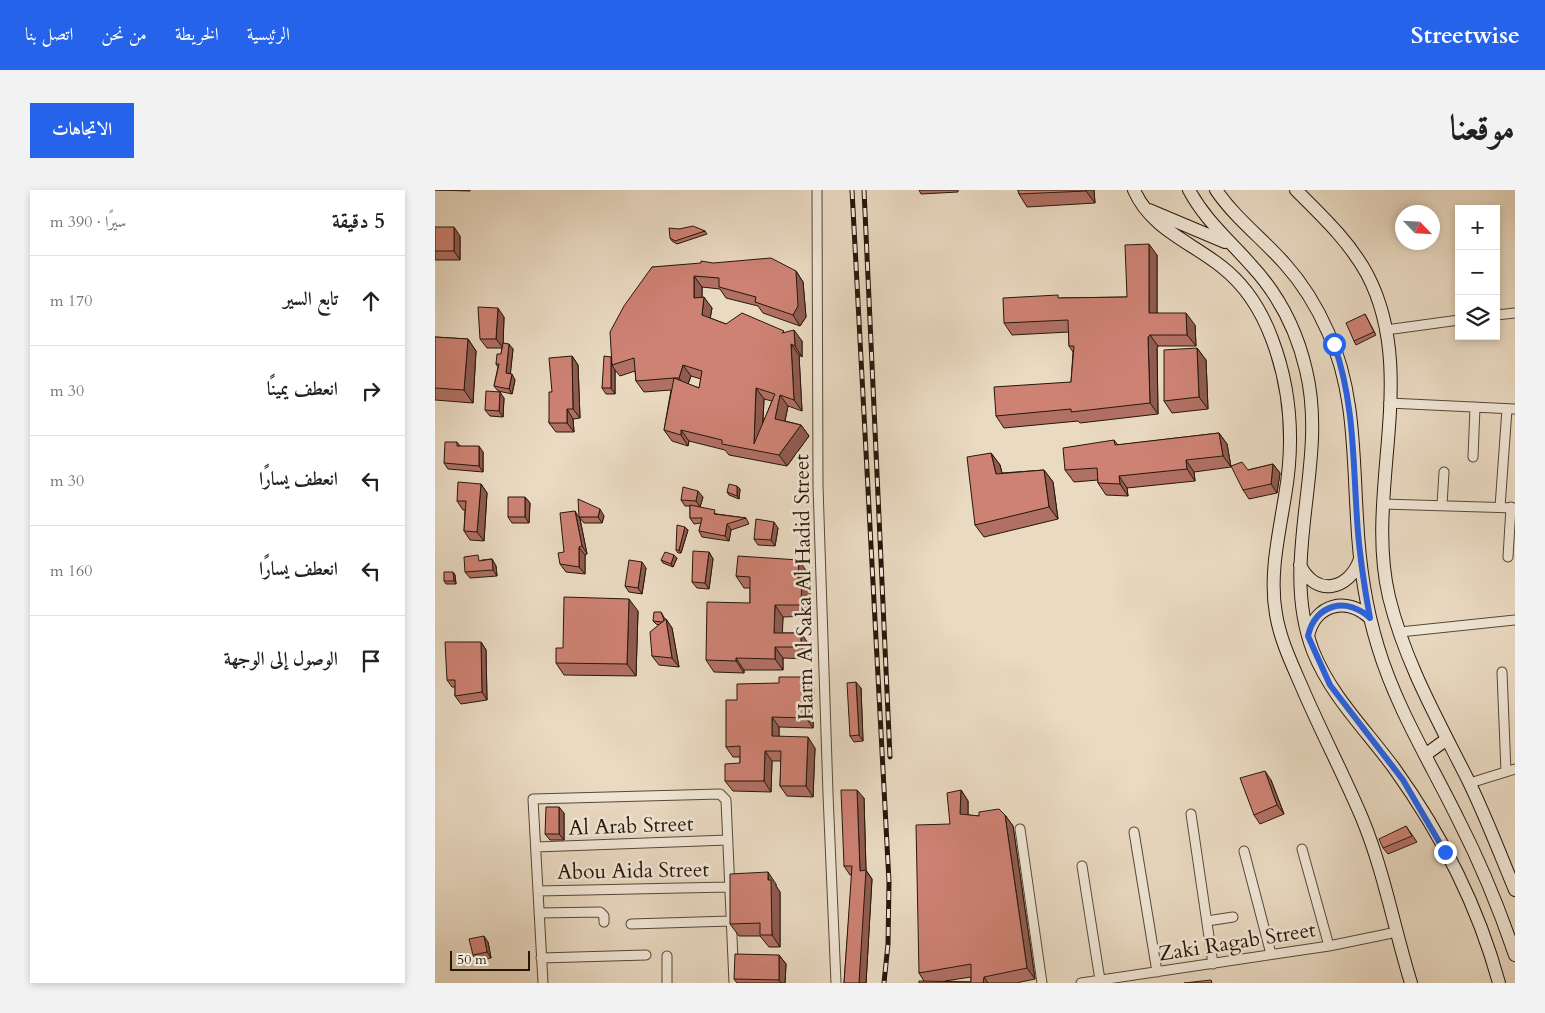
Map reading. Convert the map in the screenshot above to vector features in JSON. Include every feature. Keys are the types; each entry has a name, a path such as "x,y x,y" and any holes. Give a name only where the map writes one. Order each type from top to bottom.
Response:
{"main road":[{"path":"1134,190 1144,208 1167,231 1208,257 1238,282 1257,307 1272,338 1285,386 1290,428 1288,473 1275,568 1276,614 1295,671 1369,836 1411,983"},
{"path":"1189,190 1208,220 1262,278 1280,304 1294,331 1308,378 1313,407 1313,447 1299,589 1308,636 1330,685 1403,780 1432,828 1471,903 1499,983"},
{"path":"1216,190 1234,212 1298,280 1319,313 1334,344 1344,379 1351,420 1360,558 1370,618 1388,676 1478,862 1515,955"},
{"path":"1296,190 1333,227 1357,258 1375,292 1386,330 1389,358 1389,403 1383,504 1383,560 1389,596 1400,632 1427,699 1470,784 1515,890"},
{"path":"1144,208 1230,244"},
{"path":"1300,565 1310,580 1327,586 1345,581 1352,575 1360,558"},
{"path":"1308,636 1309,628 1318,614 1333,606 1341,604 1357,608 1370,618"},
{"path":"1425,755 1447,740"}],"street":[{"name":"Harm Al Saka Al Hadid Street","path":"817,190 819,486 827,794 836,983"},
{"path":"1500,315 1515,313"},
{"path":"1386,330 1455,321"},
{"path":"1389,403 1511,409 1499,507"},
{"path":"1473,457 1475,407"},
{"path":"1442,505 1444,472"},
{"path":"1383,504 1513,507 1509,557"},
{"path":"1400,632 1515,620"},
{"path":"1470,784 1511,770 1502,672"},
{"path":"543,983 533,799 719,794 726,800 734,983"},
{"path":"1191,814 1213,964"},
{"path":"1020,829 1042,983"},
{"path":"1134,832 1157,972"},
{"name":"Al Arab Street","path":"536,847 728,840"},
{"path":"1303,849 1329,946"},
{"path":"1243,851 1271,954"},
{"path":"1082,866 1100,980"},
{"name":"Abou Aida Street","path":"538,891 729,887"},
{"path":"539,914 600,912 604,916 604,922"},
{"path":"1207,920 1233,917"},
{"path":"631,924 731,921"},
{"name":"Zaki Ragab Street","path":"1081,983 1329,946 1397,932"},
{"path":"541,958 646,955"},
{"path":"667,956 667,983"}],"building":[{"path":"1018,190 1086,190 1086,191 1019,194"},
{"path":"693,226 705,231 675,241 670,238 669,228 679,229"},
{"path":"435,227 454,227 454,251 435,251"},
{"path":"1149,244 1149,313 1186,313 1187,335 1150,335 1148,337 1150,403 1071,412 1071,409 996,416 994,387 1071,382 1074,346 1069,346 1068,320 1004,323 1003,298 1058,295 1058,298 1127,297 1125,245"},
{"path":"771,258 796,271 798,306 793,315 755,302 756,297 719,287 719,278 694,276 694,298 704,297 702,315 726,324 742,313 784,331 782,333 794,330 795,346 791,344 794,400 780,395 775,419 801,425 779,455 722,444 722,440 681,430 681,435 664,430 674,378 636,381 634,358 612,365 610,332 624,306 652,267 701,263 701,261 713,263","holes":["683,365 702,371 699,388 674,378 679,378","756,388 775,394 754,444"]},
{"path":"478,307 498,308 496,339 480,339"},
{"path":"1365,314 1374,332 1354,341 1346,323"},
{"path":"435,337 468,339 464,390 435,388"},
{"path":"503,343 509,344 506,373 512,374 509,389 494,386 499,364 496,364 497,354 501,354"},
{"path":"1197,348 1199,397 1164,401 1164,350"},
{"path":"572,356 573,409 567,409 567,423 549,423 549,392 552,392 549,358"},
{"path":"604,356 611,357 611,388 602,388"},
{"path":"486,391 500,392 499,411 485,410"},
{"path":"1219,433 1223,456 1186,460 1187,469 1119,476 1120,484 1098,483 1097,468 1065,470 1063,448 1114,440 1115,445"},
{"path":"445,442 457,442 457,446 479,446 479,466 444,463"},
{"path":"991,453 996,474 1044,470 1049,507 975,525 967,457"},
{"path":"1242,462 1248,470 1273,464 1271,484 1243,490 1231,466"},
{"path":"458,482 481,484 477,532 464,531 466,501 457,501"},
{"path":"729,484 737,486 737,496 727,492"},
{"path":"683,487 698,491 696,501 681,500"},
{"path":"508,497 525,497 525,517 508,517"},
{"path":"578,499 600,509 598,517 579,517"},
{"path":"690,505 715,510 714,514 746,518 727,524 725,536 699,531 702,518 690,518"},
{"path":"575,511 582,546 579,547 579,567 560,564 558,553 564,552 560,513"},
{"path":"756,519 774,522 771,540 754,539"},
{"path":"677,525 685,527 679,550 676,550"},
{"path":"693,551 709,552 705,583 692,582"},
{"path":"665,552 674,555 671,564 661,560"},
{"path":"478,555 479,561 492,559 493,570 465,572 464,557"},
{"path":"738,556 799,560 798,578 802,578 801,605 775,605 774,633 801,633 801,647 775,647 775,659 736,658 736,661 706,660 707,602 750,603 750,577 736,576"},
{"path":"629,560 642,562 638,588 625,586"},
{"path":"444,572 453,572 454,581 444,581"},
{"path":"564,597 629,599 627,664 556,663 556,648 563,648"},
{"path":"654,612 661,612 664,620 662,622 653,621"},
{"path":"666,619 672,658 652,656 650,632"},
{"path":"445,642 481,642 482,692 455,696 455,680 447,680"},
{"path":"779,677 807,677 806,718 772,717 772,736 808,737 806,786 780,786 781,751 765,751 764,781 725,781 725,764 740,763 740,746 726,747 726,700 737,700 737,684 779,683"},
{"path":"856,682 859,735 850,736 847,683"},
{"path":"1265,771 1277,805 1254,815 1240,778"},
{"path":"841,790 857,790 860,871 866,870 859,983 844,983 852,866 844,866"},
{"path":"961,790 960,814 979,816 979,812 999,809 1005,815 1027,968 984,977 983,983 919,983 919,981 971,982 971,964 919,973 916,825 950,824 947,793"},
{"path":"546,807 559,807 559,834 545,834"},
{"path":"1406,826 1412,836 1383,848 1379,839"},
{"path":"768,872 768,880 771,880 772,935 760,935 760,923 730,924 730,874"},
{"path":"484,936 487,952 473,955 469,939"},
{"path":"735,954 779,955 779,980 734,979"},
{"path":"1211,980 1212,983 1184,983"}],"railway":[{"path":"852,190 889,882 888,944 884,983"},
{"path":"864,190 890,757"}],"route":[{"path":"1334,344 1344,379 1351,420 1360,558 1370,618 1357,608 1349,605 1333,606 1318,614 1309,628 1308,636 1321,669 1330,685 1403,780 1445,852"}]}
